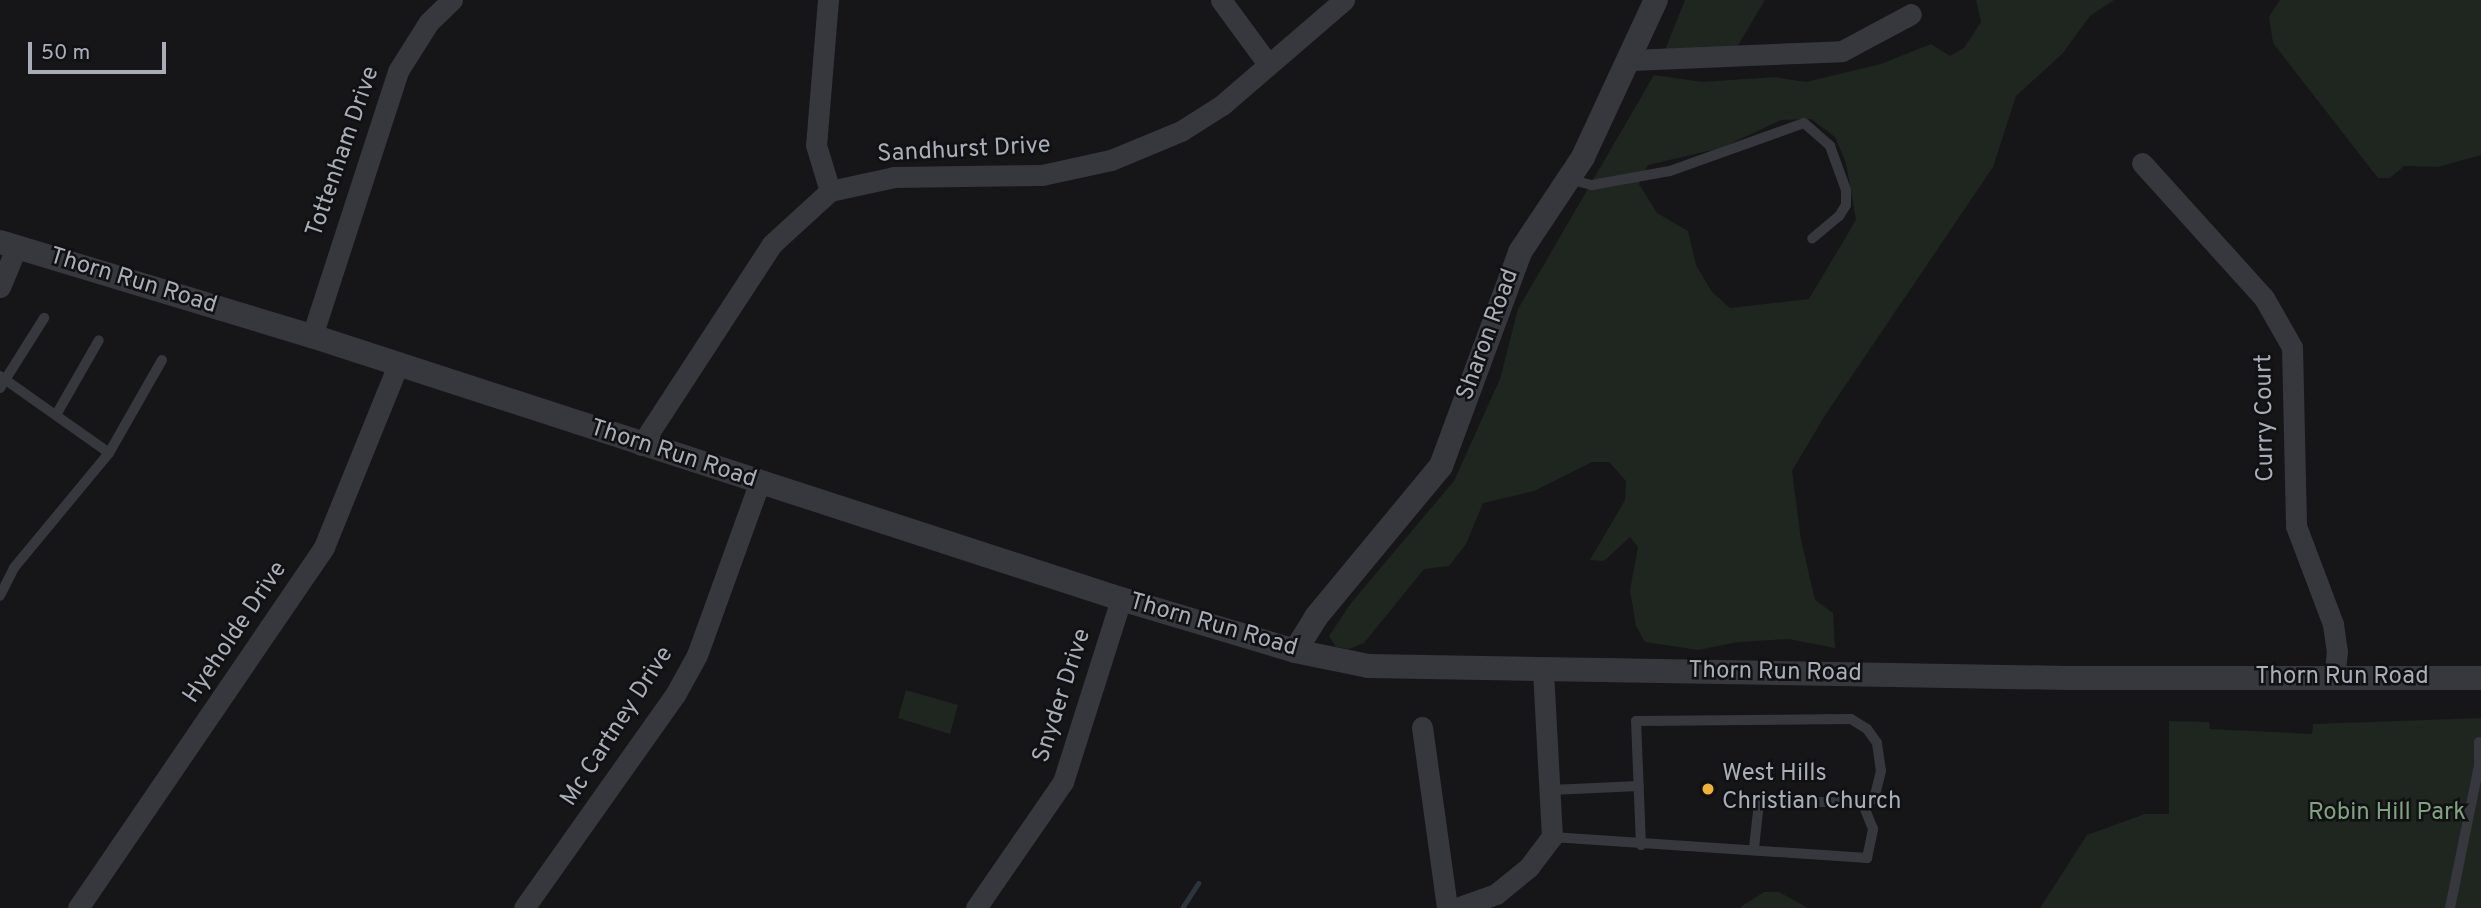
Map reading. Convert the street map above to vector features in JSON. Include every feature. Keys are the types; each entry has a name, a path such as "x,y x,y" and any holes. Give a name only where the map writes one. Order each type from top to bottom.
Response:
{"street":[{"name":"Tottenham Drive","path":"312,336 398,71 429,22 452,0"},
{"path":"828,0 816,145 830,191"},
{"path":"1221,0 1268,64"},
{"name":"Sandhurst Drive","path":"641,445 760,260 785,228 830,191 894,177 1042,176 1111,160 1181,131 1222,105 1344,0"},
{"name":"Sharon Road","path":"1295,651 1316,617 1441,466 1520,253 1569,179 1631,60 1656,0"},
{"path":"1631,60 1842,51 1911,14"},
{"name":"Curry Court","path":"2142,163 2264,298 2292,346 2296,526 2333,624 2337,651 2334,678"},
{"name":"Thorn Run Road","path":"8,244 312,336 759,484 1121,599 1295,651 1368,666 2481,678"},
{"path":"0,287 8,244"},
{"name":"Hyeholde Drive","path":"78,908 312,567 335,523 398,365"},
{"name":"Mc Cartney Drive","path":"524,908 675,695 697,655 759,484"},
{"name":"Snyder Drive","path":"976,908 1063,782 1121,599"},
{"path":"1458,908 1496,894 1529,867 1552,837 1543,669"},
{"path":"1422,727 1447,908"}],"lane":[{"path":"1569,179 1592,184 1670,171 1804,123 1830,146 1846,190 1846,205 1839,216 1812,239"},
{"path":"44,318 2,382 56,415 109,453"},
{"path":"56,415 99,341"},
{"path":"0,596 15,568 109,453 162,360"},
{"path":"1641,845 1636,721 1759,717 1851,719 1867,729 1877,743 1881,771 1874,799 1862,802 1759,802 1754,848"},
{"path":"2450,908 2479,765 2479,742"},
{"path":"1551,790 1639,786"},
{"path":"1552,837 1641,845 1754,848 1867,858 1872,829 1862,802"}],"green space":[{"path":"1685,0 1765,0 1737,47 1663,55"},
{"path":"1976,0 2114,0 2090,16 2062,54 2016,96 1993,167 1824,417 1792,471 1801,540 1815,600 1833,613 1835,648 1789,639 1738,642 1698,650 1645,642 1636,626 1630,590 1638,547 1630,537 1604,561 1590,560 1625,500 1626,481 1609,462 1592,462 1534,491 1483,503 1466,544 1449,566 1424,569 1364,643 1349,649 1336,647 1329,636 1351,603 1454,481 1500,379 1518,309 1654,75 1703,82 1774,77 1806,82 1881,64 1931,44 1950,56 1964,48 1981,22","holes":["1811,119 1835,137 1846,163 1856,220 1809,299 1730,308 1712,292 1696,265 1688,231 1657,213 1639,184 1648,165 1721,148 1781,120"]},
{"path":"2280,0 2481,0 2481,155 2438,167 2404,166 2390,178 2378,178 2273,43 2269,17"},
{"path":"906,690 958,705 950,734 898,718"},
{"name":"Robin Hill Park","path":"2481,718 2481,908 2040,908 2087,835 2145,814 2169,814 2169,721 2209,722 2210,729 2312,734 2313,724"},
{"path":"1764,892 1779,892 1808,908 1739,908"}],"waterway":[{"path":"1182,908 1198,883"}],"place":[{"name":"West Hills Christian Church","path":"1708,789"}]}
